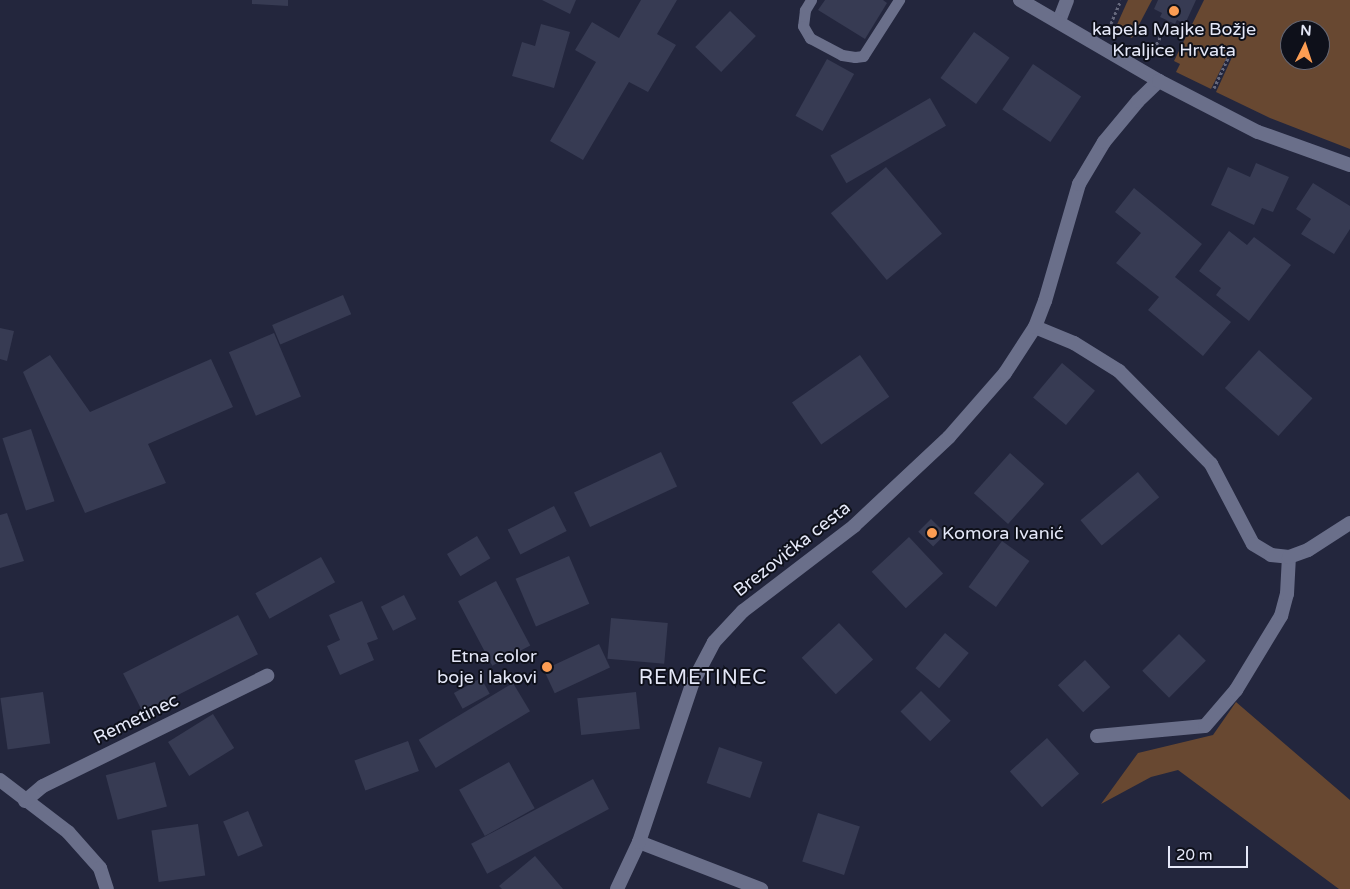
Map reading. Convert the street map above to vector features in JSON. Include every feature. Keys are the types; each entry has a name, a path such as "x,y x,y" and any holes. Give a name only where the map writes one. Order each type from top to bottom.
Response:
{"street":[{"path":"1020,0 1059,21 1159,82 1258,132 1350,164"},
{"path":"1059,21 1067,0"},
{"name":"Brezovička cesta","path":"617,889 639,842 693,682 720,633 743,611 854,526 949,437 1005,373 1035,326 1080,184 1104,142 1159,82"},
{"path":"1035,326 1074,343 1119,371 1211,464 1253,544 1271,554 1289,557 1308,550 1350,523"},
{"path":"1097,736 1205,726 1236,690 1281,616 1287,594 1289,557"},
{"name":"Remetinec","path":"25,801 43,786 267,676"},
{"path":"0,780 68,832 100,868 107,889"},
{"path":"639,842 761,889"}],"lane":[{"path":"811,0 805,10 803,26 810,38 842,55 855,57 863,56 899,0"}],"path":[{"path":"1109,28 1121,0"},
{"path":"1152,53 1168,21"},
{"path":"1206,106 1230,54"}],"shaded area":[{"path":"1128,0 1152,0 1132,38 1115,29"},
{"path":"1204,0 1350,0 1350,149 1270,118 1216,92 1233,55 1229,53 1211,89 1176,72 1180,64 1174,61"},
{"path":"1236,702 1350,800 1350,889 1339,889 1178,770 1151,777 1101,804 1138,753 1213,735"}],"building":[{"path":"252,0 288,0 288,6 252,4"},
{"path":"542,0 576,0 570,14"},
{"path":"641,0 677,0 657,34 676,45 648,92 629,82 583,160 550,141 596,62 575,50 592,22 619,38"},
{"path":"825,0 883,0 887,3 865,39 818,10"},
{"name":"kapela Majke Božje Kraljice Hrvata","path":"1158,0 1196,0 1185,24 1177,20 1175,24 1160,17 1162,13 1154,9"},
{"path":"730,11 756,36 721,72 695,47"},
{"path":"541,24 570,32 554,88 512,76 522,42 535,46"},
{"path":"974,32 1010,58 976,104 940,78"},
{"path":"827,59 854,74 823,131 795,116"},
{"path":"1033,64 1081,96 1050,142 1002,110"},
{"path":"930,98 946,126 846,183 830,156"},
{"path":"1256,163 1289,177 1273,212 1262,208 1254,225 1211,205 1228,167 1250,177"},
{"path":"886,167 942,234 887,280 831,213"},
{"path":"1313,183 1350,206 1350,229 1334,254 1301,234 1311,219 1296,209"},
{"path":"1134,188 1202,244 1175,277 1231,322 1203,356 1148,310 1159,297 1116,263 1141,233 1115,212"},
{"path":"1229,231 1247,245 1254,237 1291,265 1249,321 1216,295 1221,288 1199,271"},
{"path":"343,295 351,314 280,344 272,325"},
{"path":"0,328 14,331 7,361 0,359"},
{"path":"274,333 301,397 256,416 229,352"},
{"path":"1259,350 1313,398 1278,436 1225,388"},
{"path":"50,355 90,412 211,359 233,407 148,444 166,483 85,513 23,372"},
{"path":"860,355 889,397 821,444 792,403"},
{"path":"1062,363 1095,391 1066,425 1033,397"},
{"path":"31,429 54,501 26,511 2,438"},
{"path":"661,452 677,486 590,527 574,493"},
{"path":"1010,453 1044,484 1008,524 974,493"},
{"path":"1138,472 1159,497 1102,545 1081,520"},
{"path":"554,506 567,531 520,555 508,530"},
{"path":"7,513 24,561 0,568 0,515"},
{"name":"Komora Ivanić","path":"931,519 946,534 933,547 918,532"},
{"path":"477,536 490,558 460,576 447,554"},
{"path":"909,537 943,574 906,608 872,572"},
{"path":"1002,541 1030,561 996,607 968,587"},
{"path":"569,556 589,604 536,627 516,579"},
{"path":"321,557 335,582 269,619 255,593"},
{"path":"496,581 530,645 492,666 458,601"},
{"path":"404,595 416,619 393,631 381,607"},
{"path":"362,601 378,639 367,643 374,660 340,675 327,646 340,640 329,615"},
{"path":"238,615 258,654 143,713 123,674"},
{"path":"611,618 668,623 664,664 607,659"},
{"path":"839,623 873,660 836,694 802,658"},
{"path":"945,633 969,653 939,688 915,668"},
{"path":"1179,634 1206,661 1169,698 1142,671"},
{"path":"599,644 610,668 555,693 544,670"},
{"path":"1085,660 1110,687 1083,712 1058,685"},
{"path":"481,678 490,694 463,709 454,693"},
{"path":"513,683 530,711 436,768 419,740"},
{"path":"921,691 951,721 930,741 900,712"},
{"path":"43,692 50,743 8,749 0,698"},
{"path":"636,692 640,729 581,735 577,698"},
{"path":"213,714 234,748 189,776 168,742"},
{"path":"1047,738 1079,774 1042,807 1010,771"},
{"path":"408,741 419,771 365,791 354,760"},
{"path":"719,747 762,762 750,798 707,783"},
{"path":"155,762 167,806 118,820 106,775"},
{"path":"509,762 535,808 485,836 459,790"},
{"path":"593,779 609,809 487,874 471,844"},
{"path":"248,811 263,846 238,857 223,822"},
{"path":"818,813 860,827 844,875 802,862"},
{"path":"198,824 205,875 159,882 151,831"},
{"path":"535,856 563,889 502,889 499,886"}],"place":[{"name":"kapela Majke Božje Kraljice Hrvata","path":"1174,11"},
{"name":"Komora Ivanić","path":"932,533"},
{"name":"Etna color boje i lakovi","path":"547,667"}],"district":[{"name":"REMETINEC","path":"703,678"}]}
